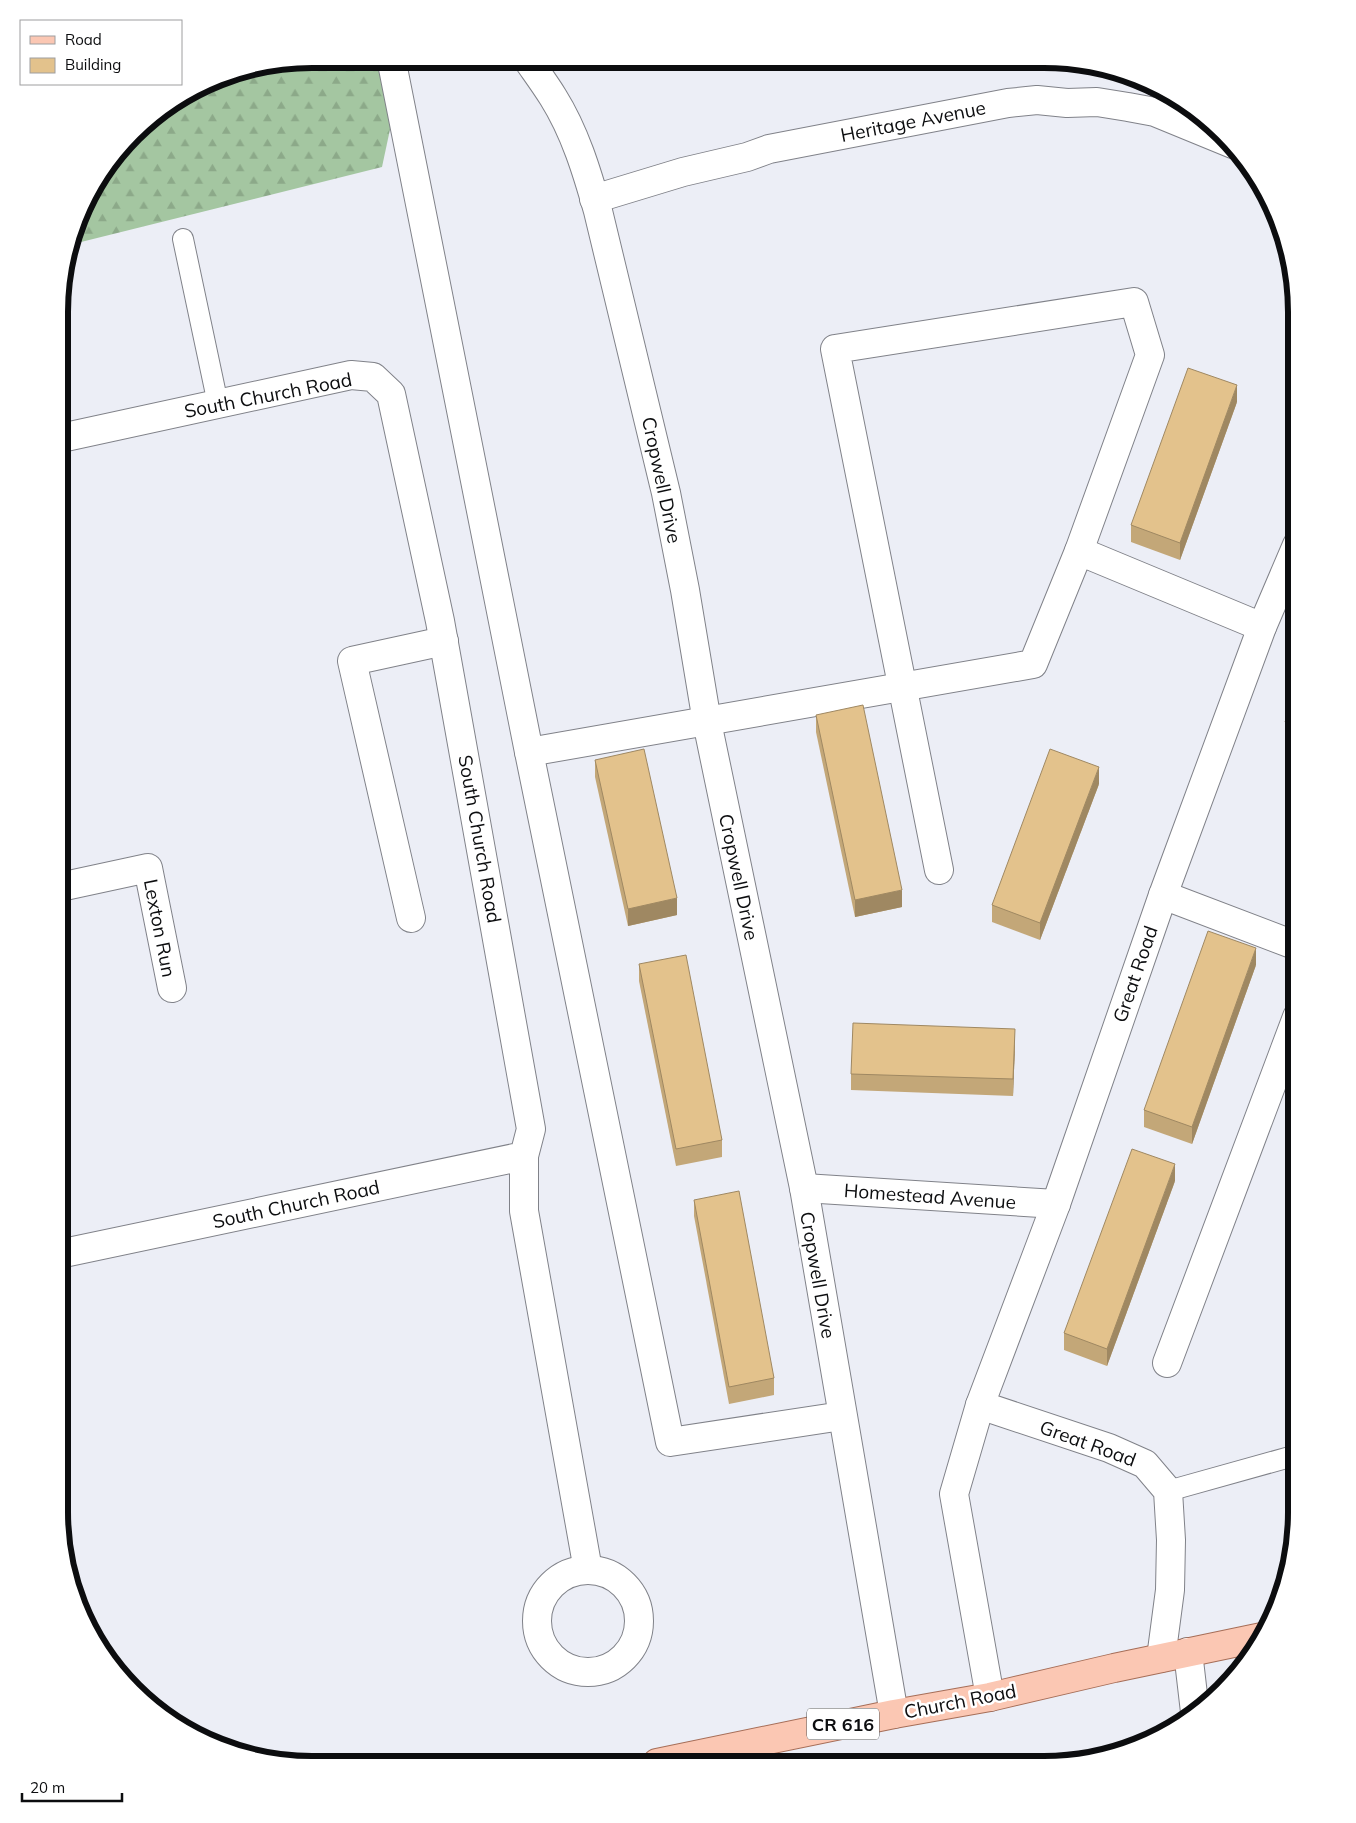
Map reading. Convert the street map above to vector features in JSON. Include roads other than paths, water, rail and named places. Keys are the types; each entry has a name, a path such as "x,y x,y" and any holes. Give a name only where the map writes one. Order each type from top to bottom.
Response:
{"main road":[{"name":"Church Road","path":"691,1756 894,1714 990,1697 1252,1639"}],"street":[{"path":"393,68 529,752 670,1442 842,1416"},
{"name":"Cropwell Drive","path":"533,68 553,97 574,138 594,199 666,493 685,590 707,722 804,1188 894,1714"},
{"name":"Heritage Avenue","path":"594,199 683,172 747,157 769,149 998,105 1037,100 1067,103 1097,102 1154,112 1214,136"},
{"path":"529,752 707,722 901,686 1033,664 1080,551 1150,356 1134,302 835,349 901,686 939,870"},
{"name":"South Church Road","path":"68,436 351,375 372,377 391,394 444,642 531,1129 524,1156 68,1252"},
{"path":"1080,551 1262,627"},
{"name":"Great Road","path":"990,1697 954,1494 980,1405 1056,1204 1163,895 1262,627 1288,566"},
{"path":"411,918 352,661 444,642"},
{"name":"Lexton Run","path":"68,885 148,868 172,988"},
{"path":"1163,895 1288,943"},
{"path":"1167,1363 1288,1041"},
{"path":"524,1156 524,1211 588,1570"},
{"name":"Homestead Avenue","path":"804,1188 1056,1204"},
{"name":"Great Road","path":"980,1405 1109,1448 1145,1464 1168,1491"},
{"path":"1161,1658 1170,1590 1171,1540 1168,1491"},
{"path":"1188,1652 1194,1704"}],"lane":[{"path":"184,239 218,404"},
{"path":"1168,1491 1288,1458"}]}
